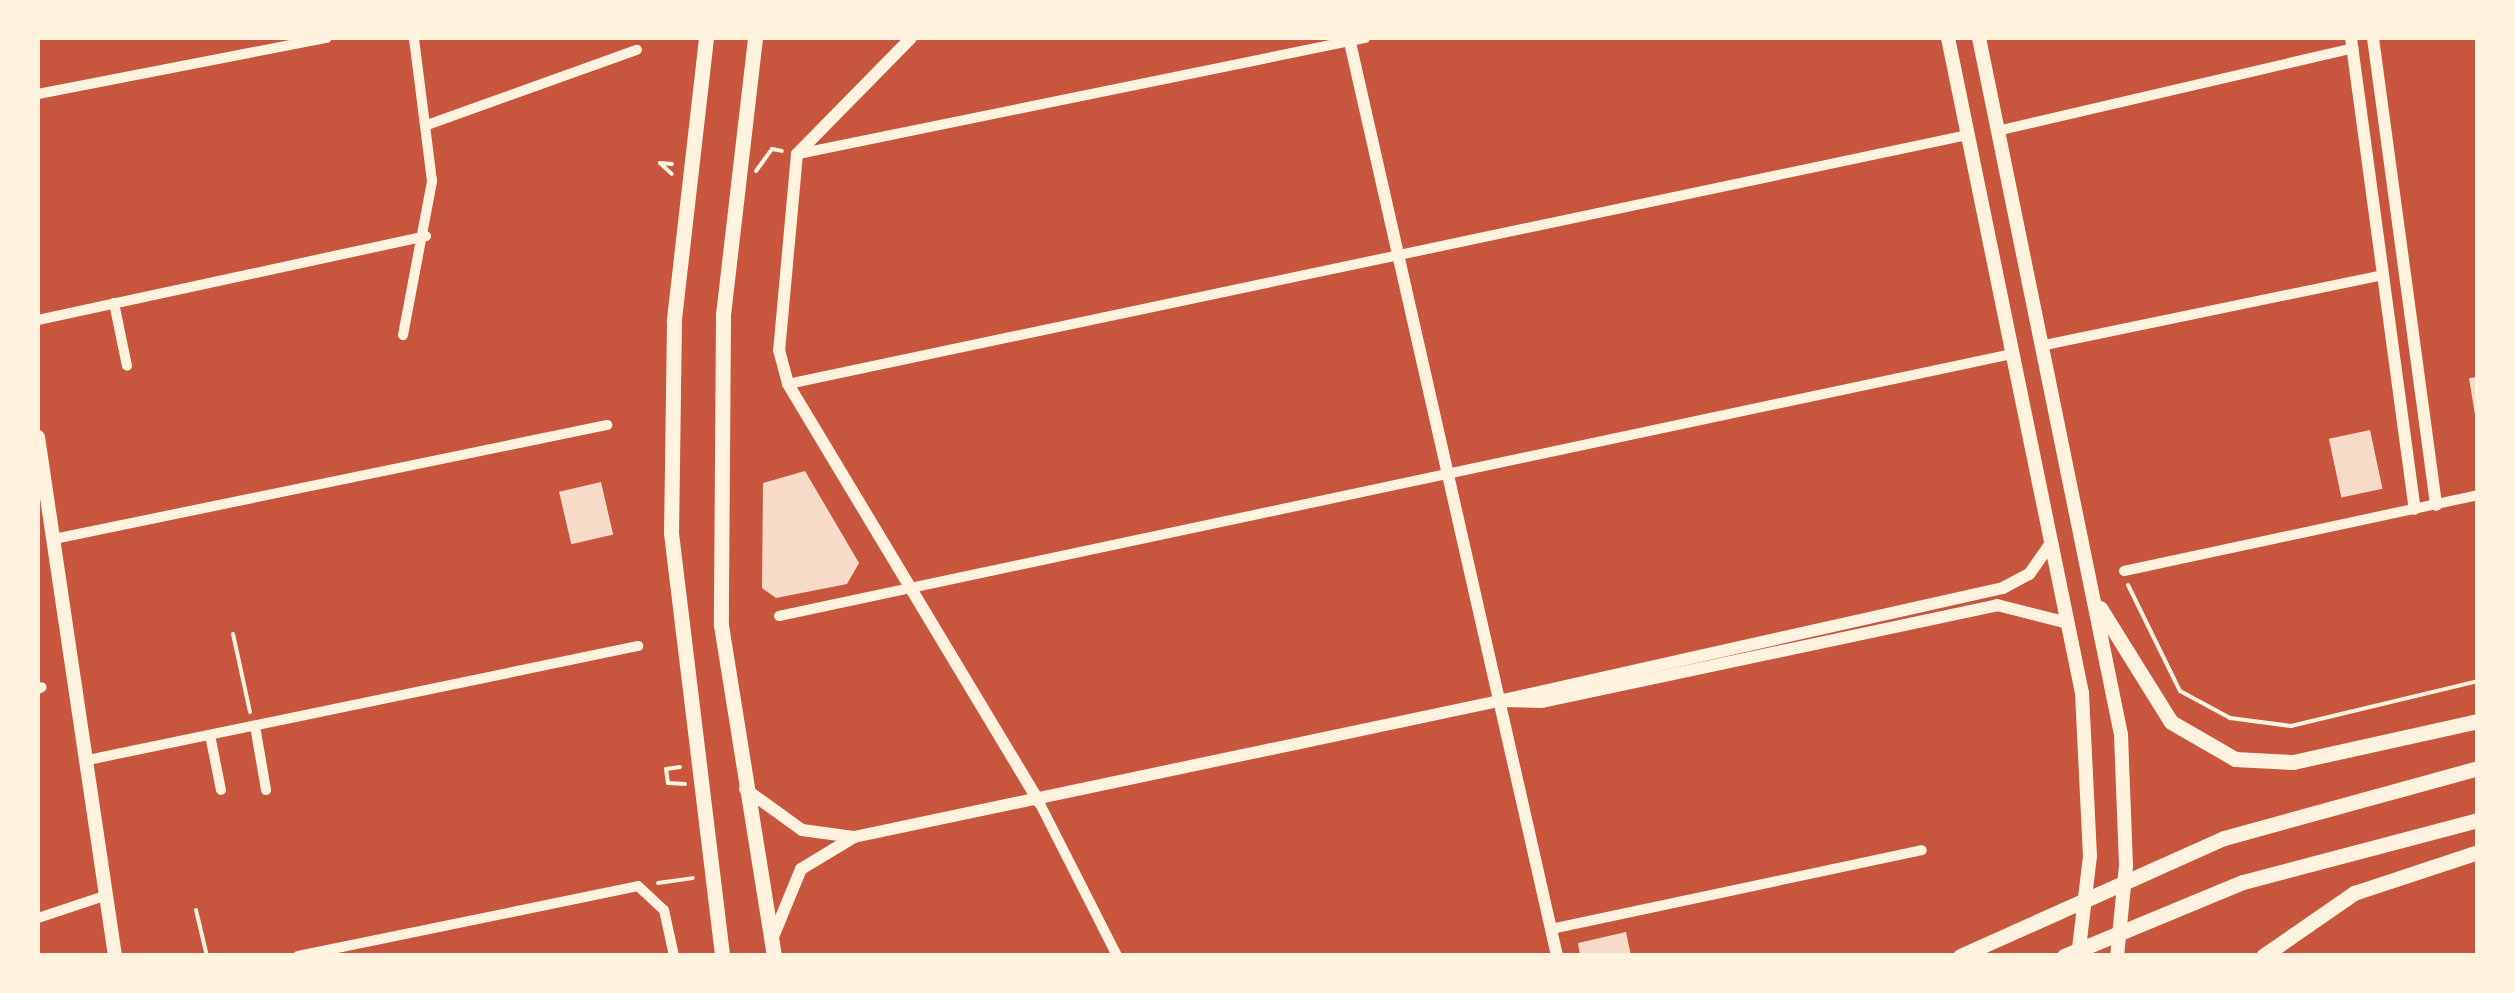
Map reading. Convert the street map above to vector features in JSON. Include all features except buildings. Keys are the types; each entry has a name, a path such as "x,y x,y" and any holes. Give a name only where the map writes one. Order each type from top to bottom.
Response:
{"highway":[{"path":"706,38 669,432 677,631 722,956"},
{"path":"755,38 720,377 720,625 740,784 773,950"},
{"path":"2100,608 2172,722 2235,759 2293,762 2478,721"},
{"path":"1960,956 2057,906 2166,861 2303,812 2478,768"},
{"path":"2064,956 2159,914 2319,858 2478,820"},
{"path":"2263,956 2354,894 2478,852"}],"main road":[{"path":"1948,38 2068,622 2090,764 2078,956"},
{"path":"1978,38 2040,346 2100,608 2125,789 2118,956"},
{"path":"38,437 115,956"}],"street":[{"path":"38,94 326,38"},
{"path":"402,334 426,236 427,125 414,38"},
{"path":"911,38 797,154 778,350 788,384 1039,802 1117,956"},
{"path":"797,154 1365,38"},
{"path":"1349,39 1556,956"},
{"path":"1997,131 2352,43 2374,41 2436,504"},
{"path":"2352,43 2414,510"},
{"path":"427,125 636,50"},
{"path":"788,384 1968,136"},
{"path":"2375,216 2397,213"},
{"path":"38,320 426,236"},
{"path":"2040,346 2383,275"},
{"path":"114,303 128,366"},
{"path":"779,616 2012,354"},
{"path":"54,539 607,425"},
{"path":"2124,571 2478,494"},
{"path":"740,784 802,830 854,837 1039,802 2003,588 2029,574 2051,543"},
{"path":"2003,588 2006,604"},
{"path":"1499,701 1542,702 2006,604 2068,622"},
{"path":"88,760 638,646"},
{"path":"254,726 266,790"},
{"path":"210,735 221,790"},
{"path":"773,950 789,884 854,837"},
{"path":"1551,929 1922,850"},
{"path":"298,956 638,886 664,910 674,956"},
{"path":"38,918 106,895"}],"path":[{"path":"762,172 772,150"},
{"path":"660,163 664,172"},
{"path":"2124,571 2136,613 2180,690 2230,718 2291,726 2478,680"},
{"path":"233,634 254,726"},
{"path":"666,768 668,783"},
{"path":"638,886 708,876"},
{"path":"196,910 206,956"}]}
